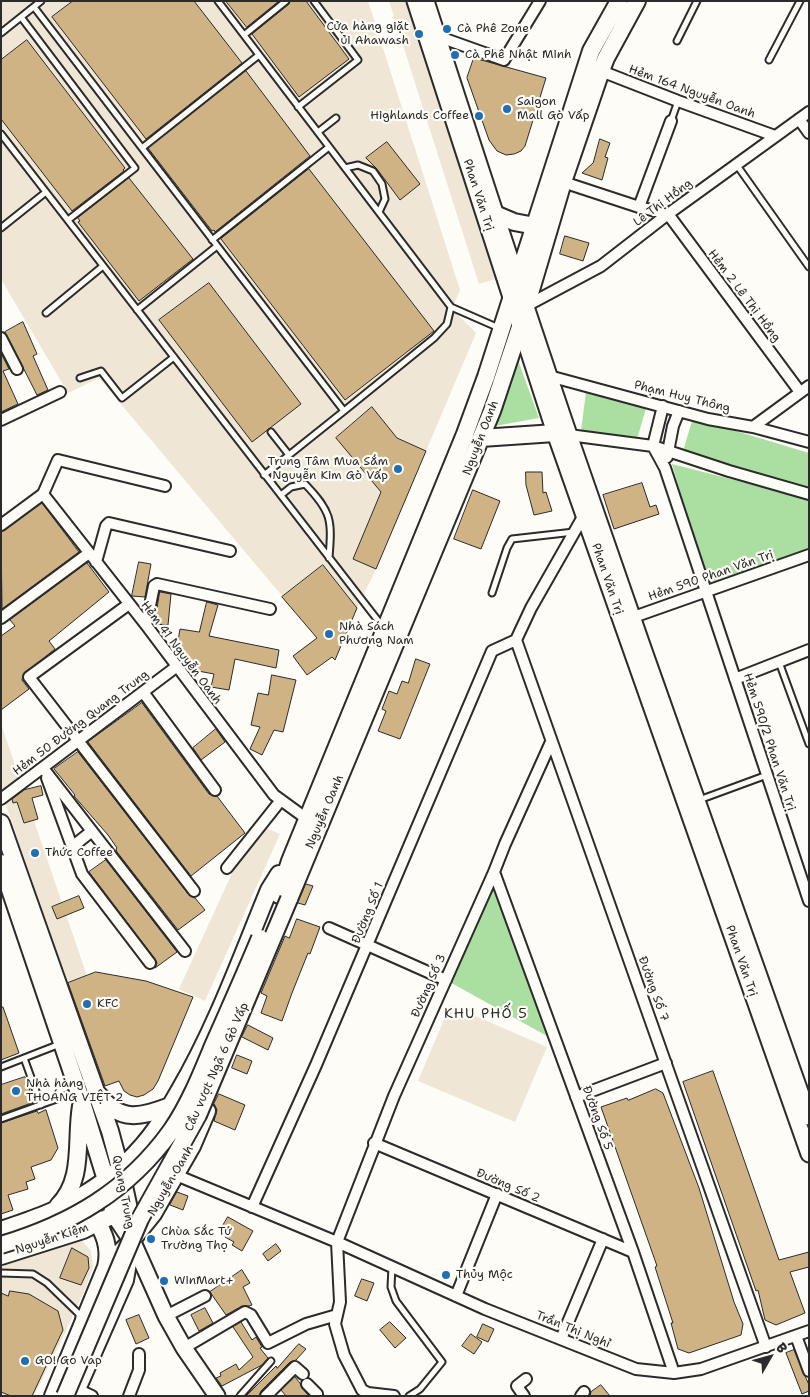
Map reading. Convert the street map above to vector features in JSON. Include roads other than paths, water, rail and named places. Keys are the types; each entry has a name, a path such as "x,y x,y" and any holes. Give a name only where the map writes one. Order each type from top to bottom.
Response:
{"main road":[{"name":"Phan Văn Trị","path":"415,1 431,35 495,214 549,376 584,516 627,619 696,801 805,1120 809,1154"},
{"name":"Phan Văn Trị","path":"426,1 431,35 519,331 562,434 805,1120"},
{"name":"Nguyễn Oanh","path":"106,1267 132,1240 153,1214 192,1146 295,901 296,864 307,819 465,434 502,329 591,51 619,1"},
{"name":"Nguyễn Oanh","path":"284,897 296,864 481,438 519,331 563,182 601,71 637,1"},
{"path":"495,214 514,222 535,226"},
{"path":"481,438 562,434"},
{"name":"Quang Trung","path":"1,823 70,1040 81,1096 106,1180 132,1240"},
{"name":"Quang Trung","path":"1,862 70,1040 96,1091 120,1168 121,1211"},
{"name":"Nguyễn Oanh","path":"120,1168 158,1126 170,1106 207,1038 269,890 277,876 296,864"},
{"name":"Cầu vượt Ngã 6 Gò Vấp","path":"1,1245 35,1235 75,1216 121,1184 146,1162 178,1119 192,1096 284,897"},
{"name":"Cầu vượt Ngã 6 Gò Vấp","path":"72,1393 140,1219 198,1115 284,897"},
{"path":"96,1091 113,1109 129,1116 147,1114 170,1106"},
{"path":"52,1211 65,1199 73,1183 76,1167 81,1096"},
{"path":"158,1126 192,1146"},
{"path":"136,1152 176,1175"},
{"name":"Nguyễn Kiệm","path":"1,1230 70,1203 106,1180 120,1168"},
{"path":"53,1396 108,1258 107,1241 88,1206 70,1203"},
{"name":"Nguyễn Kiệm","path":"1,1256 73,1234 121,1211"},
{"path":"72,1393 125,1280 132,1240"},
{"path":"132,1240 166,1316 184,1348 217,1396"}],"street":[{"path":"431,35 504,60 540,1"},
{"name":"Hẻm 164 Nguyễn Oanh","path":"601,71 678,102 775,136"},
{"name":"Lê Thị Hồng","path":"526,306 601,266 668,214 809,112"},
{"path":"799,119 809,133"},
{"path":"639,207 671,121"},
{"path":"563,182 639,207 668,214"},
{"name":"Hẻm 2 Lê Thị Hồng","path":"668,214 804,389"},
{"path":"1,338 17,369"},
{"name":"Phạm Huy Thông","path":"549,376 679,411 753,426 809,442"},
{"path":"753,426 804,389"},
{"path":"1,420 60,392"},
{"path":"653,446 663,406"},
{"path":"665,468 673,426 679,411"},
{"path":"562,434 653,446 729,471 809,494"},
{"name":"Hẻm 590/2 Phan Văn Trị","path":"653,446 665,468 767,775 805,876 809,901"},
{"path":"1,525 43,494 58,460 165,486"},
{"name":"Hẻm 41 Nguyễn Oanh","path":"43,494 146,625 274,795 307,819"},
{"path":"516,640 531,608 584,516"},
{"path":"96,562 106,526 109,523 230,551"},
{"path":"2,618 89,553"},
{"name":"Hẻm 590 Phan Văn Trị","path":"627,619 809,555"},
{"path":"146,625 154,586 157,584 270,609"},
{"path":"129,604 29,677 194,890"},
{"name":"Đường Số 7","path":"516,640 766,1347"},
{"name":"Đường Số 1","path":"252,1207 368,945 424,808 492,651 516,640"},
{"path":"735,679 809,650"},
{"name":"Hẻm 50 Đường Quang Trung","path":"1,799 176,667"},
{"path":"143,692 216,790"},
{"name":"Đường Số 3","path":"337,1242 374,1143 494,872 504,844 551,742"},
{"path":"43,768 185,951"},
{"path":"43,768 82,874 150,963"},
{"path":"227,868 281,800"},
{"path":"72,847 92,831"},
{"name":"Đường Số 5","path":"494,872 633,1252 674,1374"},
{"path":"329,928 446,980"},
{"path":"576,1097 666,1063"},
{"name":"Đường Số 2","path":"374,1143 633,1252"},
{"path":"176,1175 252,1207"},
{"path":"456,1296 497,1194"},
{"name":"Trần Thị Nghỉ","path":"252,1207 337,1242 456,1296 636,1369 674,1374 701,1369 809,1331"},
{"path":"560,1339 603,1239"},
{"path":"337,1242 340,1302 335,1324 344,1355 362,1390 368,1393 394,1396"},
{"path":"166,1316 205,1296"},
{"path":"184,1348 245,1312 251,1315 268,1343 306,1324 337,1315"},
{"path":"796,1336 809,1370"},
{"path":"129,1396 138,1370 139,1354"},
{"path":"266,1396 295,1367 317,1394 316,1396"},
{"path":"524,1396 517,1386 526,1379"},
{"path":"72,1393 92,1396"}],"lane":[{"path":"1,33 41,1"},
{"path":"218,1 452,307 502,329 519,331"},
{"path":"244,35 286,1"},
{"path":"298,107 358,60 314,1"},
{"path":"677,41 698,1"},
{"path":"769,60 800,1"},
{"path":"34,7 344,411"},
{"path":"21,17 135,168 68,220"},
{"path":"142,148 259,55"},
{"path":"671,121 678,102"},
{"path":"318,132 336,118"},
{"path":"1,134 385,630"},
{"path":"212,240 329,147"},
{"path":"736,164 809,267"},
{"path":"345,168 358,165 373,171 382,184 385,199 379,212"},
{"path":"1,228 46,192"},
{"path":"138,310 217,246"},
{"path":"46,313 103,266"},
{"path":"264,475 434,338 447,324 452,307"},
{"path":"80,378 102,371 122,398 174,357"},
{"path":"271,432 289,455"},
{"path":"282,495 291,487 305,484 319,499 329,516 331,537 329,558"},
{"path":"492,592 507,548 512,539 574,532"},
{"path":"779,662 809,744"},
{"path":"696,801 767,775"},
{"path":"1,1066 70,1040"},
{"path":"24,1058 41,1105"},
{"path":"1,1119 41,1105 81,1096"},
{"path":"392,1267 391,1287 396,1302 442,1362 420,1389 409,1396"},
{"path":"1,1273 33,1274 48,1283 79,1314 80,1330"},
{"path":"240,1396 271,1361"}],"place":[{"name":"Cà Phê Zone","path":"447,29"},
{"name":"Cửa hàng giặt ủi Ahawash","path":"419,34"},
{"name":"Cà Phê Nhật Minh","path":"455,55"},
{"name":"Saigon Mall Gò Vấp","path":"507,109"},
{"name":"Highlands Coffee","path":"479,116"},
{"name":"Trung Tâm Mua Sắm Nguyễn Kim Gò Vấp","path":"398,469"},
{"name":"Nhà Sách Phương Nam","path":"329,634"},
{"name":"Thức Coffee","path":"35,853"},
{"name":"KFC","path":"87,1004"},
{"name":"Nhà hàng THOÁNG VIỆT 2","path":"16,1091"},
{"name":"Chùa Sắc Tứ Trường Thọ","path":"151,1239"},
{"name":"Thủy Mộc","path":"446,1275"},
{"name":"WinMart+","path":"164,1281"},
{"name":"GO! Go Vap","path":"25,1361"}],"district":[{"name":"KHU PHỐ 5","path":"486,1014"}]}
